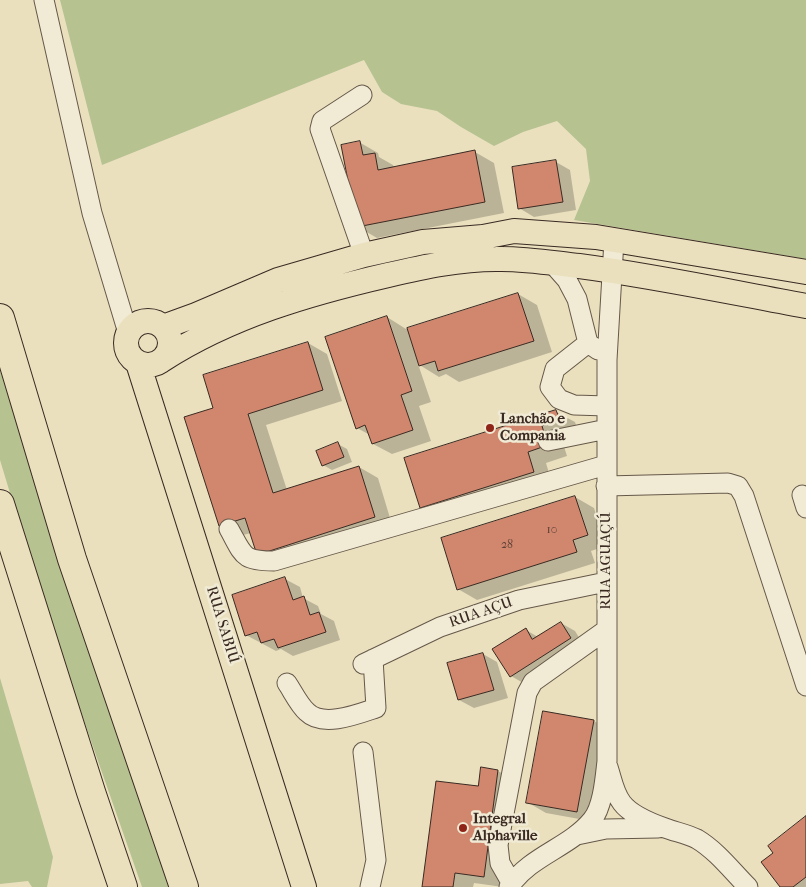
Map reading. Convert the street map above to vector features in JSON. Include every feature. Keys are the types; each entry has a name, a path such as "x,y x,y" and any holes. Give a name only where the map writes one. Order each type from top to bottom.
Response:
{"highway":[{"path":"0,318 72,559 184,887"},
{"path":"0,504 123,887"}],"main road":[{"path":"163,327 278,280 364,255 423,242 483,237 514,231 571,234 614,240 806,272"},
{"path":"162,360 170,347 168,333 163,327 157,323 144,321 132,327 128,333 126,347 132,360 151,365 162,360 183,347 255,314 314,294 436,264 496,258 613,271 806,306"},
{"name":"RUA SABIÚ","path":"138,363 304,887"}],"street":[{"path":"44,0 92,213 128,333"},
{"path":"362,94 322,122 320,130 364,255"},
{"name":"RUA AGUAÇÚ","path":"607,761 607,360 614,240"},
{"path":"552,263 566,280 577,299 588,343 607,360"},
{"path":"588,343 555,369 550,387 559,399 574,405 607,406"},
{"path":"548,442 607,429"},
{"path":"229,529 242,552 251,560 274,561 606,465"},
{"path":"606,486 728,483 738,486 744,496 806,686"},
{"name":"RUA AÇU","path":"286,683 306,712 312,716 317,718 344,719 376,708 368,662 440,627 519,600 606,582"},
{"path":"606,630 533,682 527,693 498,845 500,862 510,885 522,871 538,858 577,834 593,820 598,810 605,782 607,761"},
{"path":"362,752 376,860 370,887"},
{"path":"607,761 615,789 622,803 635,814 664,828 683,833 698,840 714,852 748,887"},
{"path":"577,834 606,829 664,828"}],"green space":[{"path":"60,0 806,0 806,259 574,220 590,181 586,149 557,121 523,132 494,146 437,111 401,104 382,92 364,60 102,165"},
{"path":"0,370 73,606 170,887 142,887 46,612 0,460"},
{"path":"0,678 53,857 47,887 32,887 28,881 0,884"}],"building":[{"path":"360,141 363,155 375,153 378,170 475,150 485,202 357,227 341,145"},
{"path":"556,160 563,202 518,209 512,167"},
{"path":"518,293 534,341 438,371 435,361 419,366 407,328"},
{"path":"387,316 412,391 401,395 413,430 372,444 365,425 356,429 325,337"},
{"path":"308,342 323,390 248,414 273,493 359,466 375,517 257,555 245,518 219,526 184,417 213,408 203,375"},
{"path":"556,410 560,420 542,426 548,445 528,452 534,472 420,508 404,458"},
{"path":"338,442 344,457 322,466 316,451"},
{"path":"575,496 588,535 573,540 577,552 457,590 441,538"},
{"path":"285,577 293,600 304,596 310,615 319,612 326,632 278,648 274,639 261,643 257,632 245,636 232,595"},
{"path":"561,622 571,638 510,677 492,649 526,628 532,639"},
{"path":"483,653 494,690 458,700 447,663"},
{"path":"543,711 594,720 577,812 526,803"},
{"path":"481,767 498,770 484,877 455,873 453,887 422,887 436,781 478,786"},
{"path":"806,816 806,877 793,887 780,887 761,862 773,853 768,846"}],"place":[{"name":"Lanchão e Compania","path":"490,428"},
{"name":"Integral Alphaville","path":"463,828"}]}
